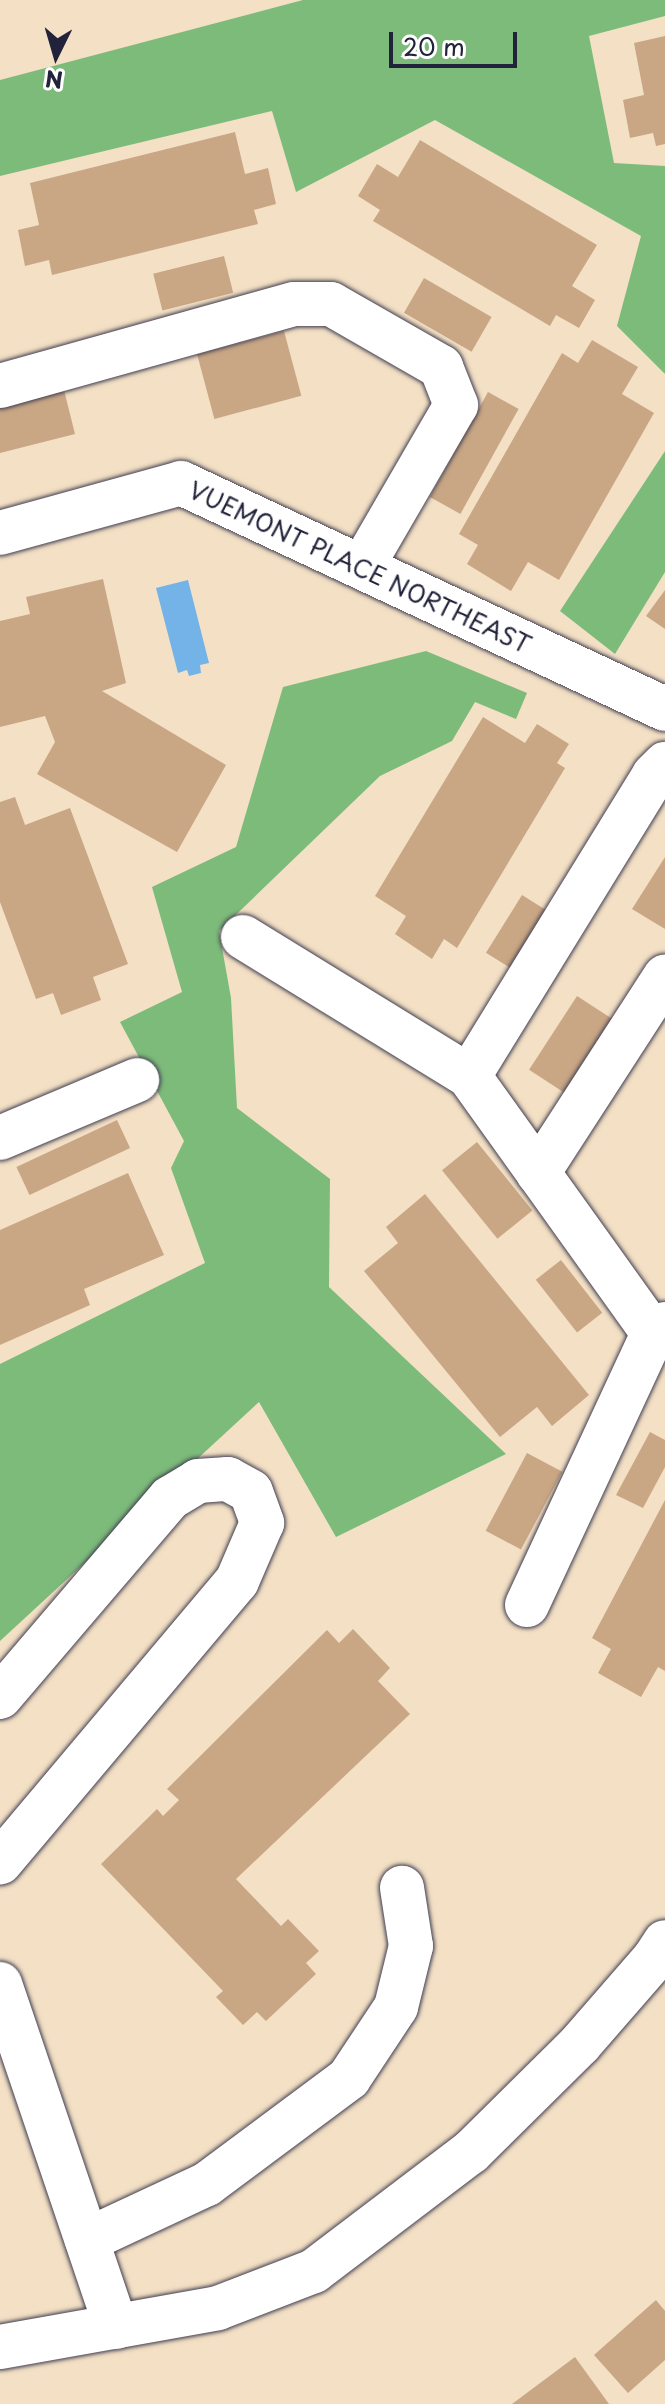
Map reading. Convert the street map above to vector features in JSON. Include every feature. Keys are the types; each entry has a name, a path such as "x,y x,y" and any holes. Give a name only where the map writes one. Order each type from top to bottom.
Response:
{"street":[{"path":"0,386 294,304 331,304 441,367 456,405 362,567"},
{"name":"VUEMONT PLACE NORTHEAST","path":"0,533 181,483 665,709"},
{"path":"469,1076 646,788 665,764"},
{"path":"243,937 469,1076 538,1173 659,1328 527,1605"},
{"path":"538,1173 665,977"},
{"path":"1,1133 137,1080"},
{"path":"0,1697 170,1498 198,1481 228,1479 251,1492 262,1523 237,1581 0,1862"},
{"path":"87,2240 207,2184 349,2078 396,2007 411,1946 402,1888"},
{"path":"0,2347 218,2308 314,2271 471,2152 580,2044 654,1959 665,1942"},
{"path":"0,1984 116,2327"}],"green space":[{"path":"303,0 665,0 665,16 589,36 614,163 665,166 665,374 617,326 641,236 435,120 296,192 272,111 0,176 0,80"},
{"path":"665,451 665,572 615,654 560,611"},
{"path":"426,651 527,693 516,719 475,702 452,741 380,776 219,931 231,998 237,1108 330,1179 329,1287 506,1454 336,1537 259,1402 0,1641 0,1364 205,1263 171,1168 184,1141 120,1022 182,992 152,887 236,847 283,687"}],"water":[{"path":"188,580 209,663 200,665 201,673 189,676 187,670 178,673 156,588"}],"building":[{"path":"665,36 665,144 656,146 653,133 630,138 623,100 644,95 634,43"},
{"path":"235,132 245,174 268,168 276,204 254,210 258,224 52,275 49,260 25,266 18,230 39,225 30,183"},
{"path":"420,140 597,245 572,286 595,300 579,328 556,315 550,326 373,221 380,210 358,196 377,164 398,177"},
{"path":"224,256 233,293 162,311 153,274"},
{"path":"424,278 492,317 472,352 404,313"},
{"path":"284,331 301,396 214,419 197,354"},
{"path":"592,340 638,367 622,394 654,413 559,580 528,562 511,591 467,564 478,545 459,534 562,353 578,363"},
{"path":"64,390 75,434 0,453 0,406"},
{"path":"488,392 519,409 460,514 430,497"},
{"path":"103,579 126,683 102,691 226,765 177,852 37,774 55,742 45,716 0,727 0,621 30,614 26,597"},
{"path":"665,590 665,629 646,616"},
{"path":"483,717 525,743 537,724 569,744 557,763 565,768 457,948 444,939 432,959 395,934 406,916 375,896"},
{"path":"15,797 25,825 70,808 128,964 93,977 101,1000 61,1015 53,993 36,999 0,902 0,802"},
{"path":"665,857 665,929 632,909"},
{"path":"522,895 549,912 513,970 486,953"},
{"path":"577,996 613,1019 565,1093 529,1070"},
{"path":"117,1120 130,1148 30,1195 16,1167"},
{"path":"477,1142 532,1210 497,1239 442,1170"},
{"path":"128,1173 164,1255 84,1289 90,1305 0,1345 0,1230"},
{"path":"425,1194 589,1395 552,1426 537,1407 500,1437 364,1271 398,1243 386,1227"},
{"path":"561,1260 602,1313 577,1332 536,1280"},
{"path":"650,1432 665,1440 665,1467 643,1508 616,1495"},
{"path":"527,1453 562,1472 521,1549 486,1531"},
{"path":"665,1500 665,1671 658,1667 641,1697 598,1673 611,1649 592,1638"},
{"path":"353,1629 390,1668 378,1681 410,1714 236,1879 281,1926 288,1919 319,1951 306,1963 316,1974 266,2021 257,2012 243,2025 216,1997 223,1991 101,1864 157,1809 163,1816 179,1800 167,1789 327,1630 339,1643"},
{"path":"656,2300 665,2311 665,2360 628,2393 594,2355"},
{"path":"575,2357 609,2404 512,2404"}]}
